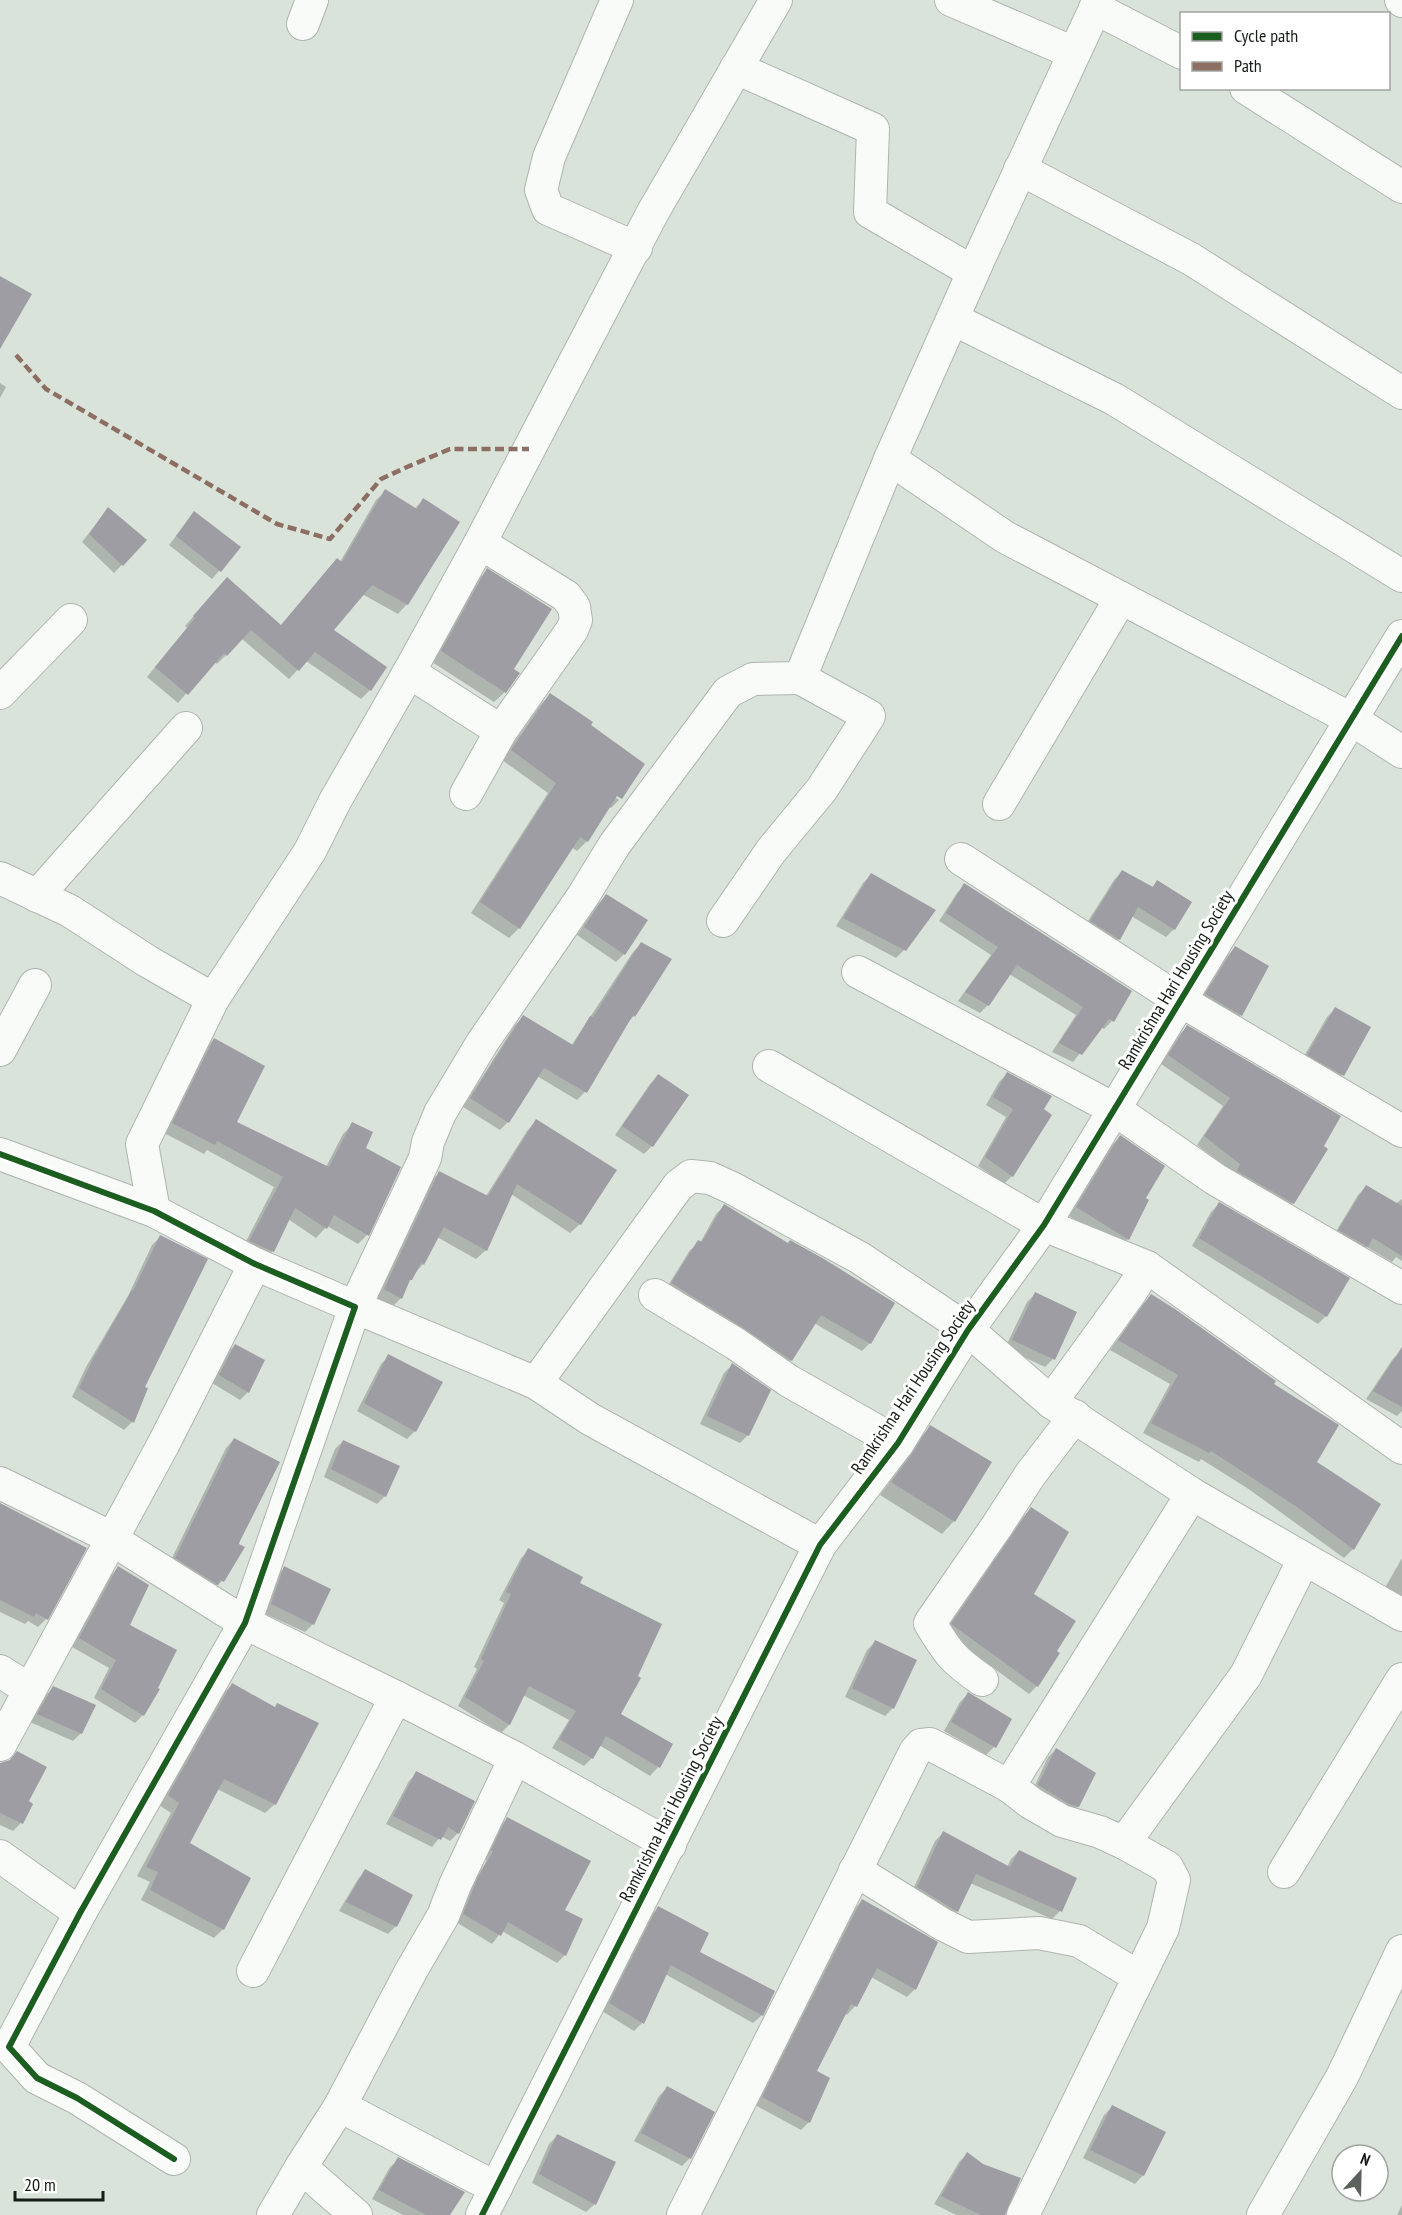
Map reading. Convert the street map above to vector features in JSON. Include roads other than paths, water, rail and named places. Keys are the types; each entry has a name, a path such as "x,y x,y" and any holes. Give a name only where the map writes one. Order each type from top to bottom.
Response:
{"street":[{"path":"617,0 549,157 540,190 548,209 636,248"},
{"path":"154,1211 142,1144 213,999 310,852 351,771 480,543 653,213 776,0"},
{"path":"951,0 1074,53"},
{"path":"800,678 890,459 1097,4 1180,52"},
{"path":"736,68 873,129 870,212 974,272"},
{"path":"1249,90 1402,187"},
{"path":"1020,170 1191,259 1402,393"},
{"path":"953,319 1114,399 1402,576"},
{"path":"890,459 1005,537 1351,719 1402,752"},
{"path":"466,794 501,731 560,650 576,620 574,607 566,596 480,543"},
{"path":"999,804 1121,598"},
{"path":"0,693 71,620"},
{"name":"Ramkrishna Hari Housing Society","path":"482,2215 820,1545 898,1443 968,1330 1044,1225 1402,636"},
{"path":"409,672 501,731"},
{"path":"174,2159 77,2098 37,2078 3,2050 245,1623 355,1307 424,1158 440,1113 482,1043 583,896 615,844 728,692 753,679 800,678 869,716 822,789 771,851 723,921"},
{"path":"37,896 186,728"},
{"path":"961,859 1181,1001 1402,1131"},
{"path":"0,878 70,911 147,962 213,999"},
{"path":"858,972 1114,1109 1215,1179 1402,1288"},
{"path":"0,1050 35,985"},
{"path":"769,1066 1044,1225 1147,1267 1402,1448"},
{"path":"0,1154 154,1211 255,1264 536,1383 590,1419 820,1545"},
{"path":"536,1383 678,1186 691,1176 710,1178 860,1258 968,1330 1063,1409 1192,1494 1402,1615"},
{"path":"0,1745 163,1445 255,1264"},
{"path":"982,1680 956,1662 930,1623 986,1543 1030,1474 1063,1409 1147,1267"},
{"path":"655,1295 736,1344 789,1381 898,1443"},
{"path":"0,1483 112,1539 245,1623 515,1758 670,1845"},
{"path":"1009,1786 1192,1494"},
{"path":"1124,1843 1246,1675 1304,1559"},
{"path":"0,1671 30,1690"},
{"path":"1284,1872 1402,1679"},
{"path":"254,1971 396,1697"},
{"path":"683,2215 915,1752 921,1745 930,1744 1009,1786 1031,1803 1062,1821 1100,1832 1124,1843 1167,1867 1174,1880 1162,1928 1030,2214"},
{"path":"273,2215 340,2106 411,1971 443,1916 455,1885 515,1758"},
{"path":"0,1856 80,1913"},
{"path":"855,1870 942,1924 968,1937 1039,1933 1079,1941 1139,1977"},
{"path":"1263,2215 1342,2077 1402,1951"},
{"path":"340,2106 496,2188"},
{"path":"301,2167 356,2215"}]}
